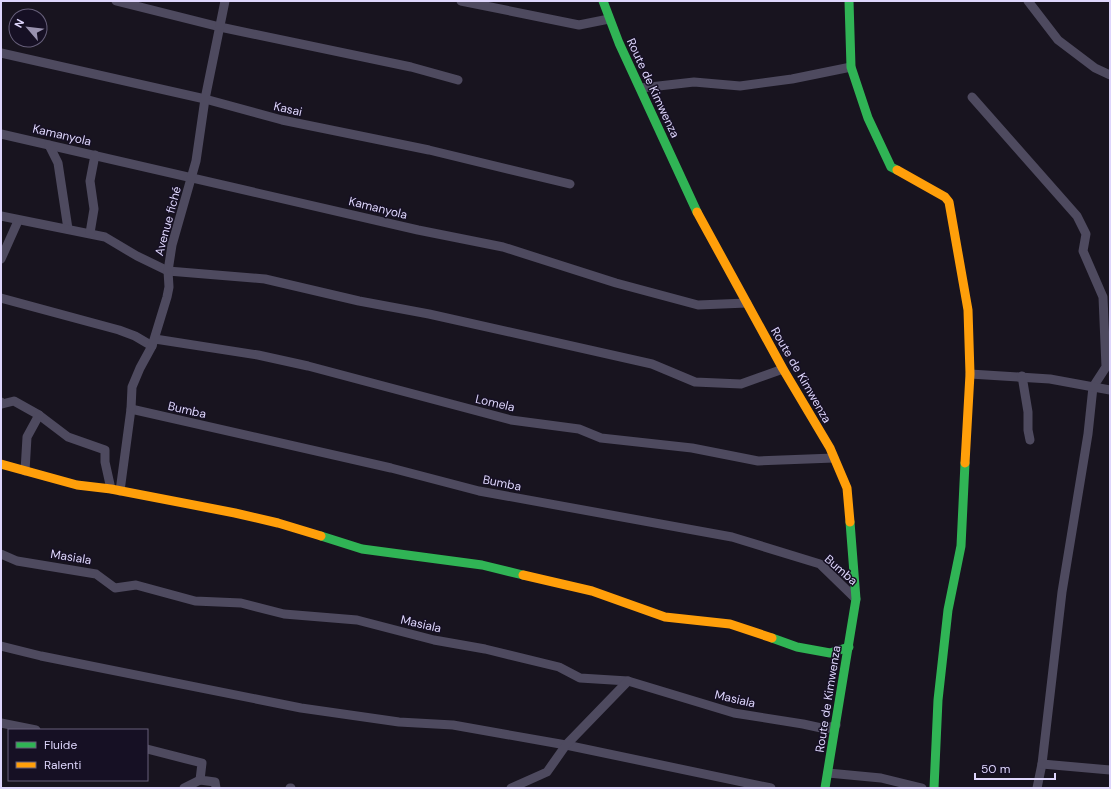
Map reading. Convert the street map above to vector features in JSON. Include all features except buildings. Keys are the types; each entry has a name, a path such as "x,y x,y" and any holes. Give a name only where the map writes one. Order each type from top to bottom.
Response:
{"street":[{"path":"116,1 220,27 411,66 458,80"},
{"name":"Avenue fiché","path":"116,490 131,409 132,387 140,368 154,343 170,287 168,271 172,245 192,177 205,99 225,1"},
{"path":"461,1 578,24 609,19"},
{"name":"Route de Kimwenza","path":"603,1 609,19 688,195 783,369 834,458 847,488 856,599 825,788"},
{"path":"849,1 851,67 868,118 891,167 948,199 968,310 970,374 960,546 948,610 943,649 938,700 934,788"},
{"path":"1028,1 1058,40 1095,68 1110,75"},
{"name":"Kasai","path":"1,53 205,99 282,120 429,150 570,184"},
{"path":"641,88 694,82 740,86 792,79 851,67"},
{"path":"972,98 1076,216 1086,234 1083,251 1103,297 1106,367 1093,387 1088,434 1062,592 1042,764 1037,788"},
{"name":"Kamanyola","path":"1,134 418,230 503,247 616,283 698,305 747,302"},
{"path":"49,145 58,163 68,229"},
{"path":"90,233 94,209 90,181 95,155"},
{"path":"1,216 18,221 90,233 105,237 168,271 265,280 359,301 429,314 652,364 695,382 739,384 783,369"},
{"path":"1,259 18,221"},
{"path":"1,298 119,330 154,343"},
{"name":"Lomela","path":"154,343 258,355 316,368 511,420 579,429 601,438 692,448 762,461 834,458"},
{"path":"970,374 1022,376 1050,379 1110,390"},
{"path":"1022,376 1028,412 1028,430 1030,440"},
{"path":"1,402 2,404 6,404 14,401 39,415 68,437 105,450 105,462 116,490"},
{"name":"Bumba","path":"131,409 391,468 479,491 732,537 820,564 856,599"},
{"path":"25,471 27,437 39,415"},
{"path":"1,464 77,485 116,490 235,512 278,523 362,549 482,565 592,591 665,617 730,624 797,647 830,653 849,647"},
{"name":"Masiala","path":"1,554 17,561 96,574 115,588 136,585 195,601 241,603 284,614 357,620 434,640 485,649 559,667 580,678 628,682 734,713 826,729 836,725"},
{"path":"1,646 41,656 301,708 399,722 453,725 566,745 770,788"},
{"path":"511,788 547,772 566,745 628,682"},
{"path":"1,723 31,729"},
{"path":"148,749 202,763 200,780"},
{"path":"1042,764 1110,770"},
{"path":"828,773 881,778 922,788"},
{"path":"184,788 200,780 215,782 216,788"}],"traffic: fast":[{"path":"603,1 619,43 697,212"},
{"path":"849,1 851,67 868,118 891,167 897,170"},
{"path":"934,788 938,700 948,610 961,546 965,463"},
{"path":"825,788 856,599 850,522"},
{"path":"321,536 362,549 482,565 523,575"},
{"path":"772,638 797,647 830,653 849,647"}],"traffic: slow":[{"path":"897,170 945,197 949,202 968,310 970,374 965,463"},
{"path":"697,212 783,369 830,448 847,488 850,522"},
{"path":"1,464 77,485 111,489 235,513 278,523 321,536"},
{"path":"523,575 592,591 665,617 730,624 772,638"}]}
